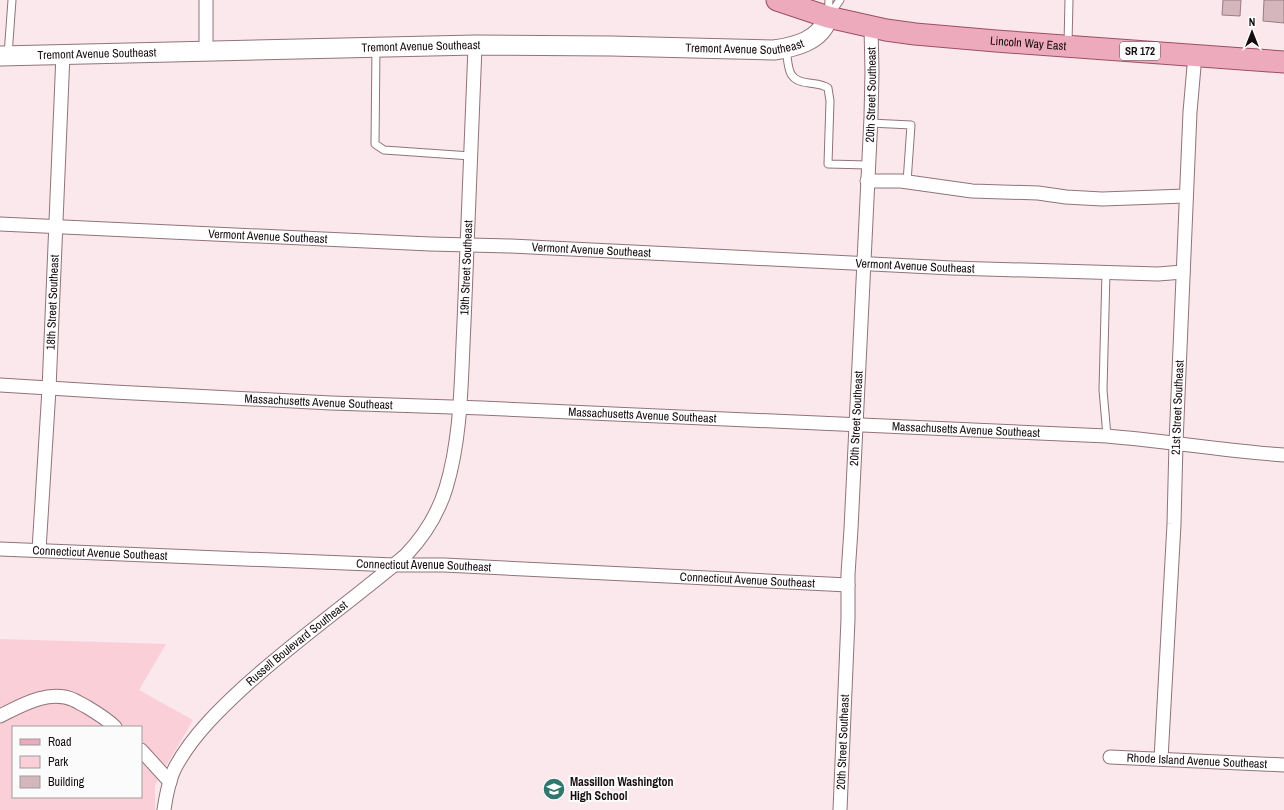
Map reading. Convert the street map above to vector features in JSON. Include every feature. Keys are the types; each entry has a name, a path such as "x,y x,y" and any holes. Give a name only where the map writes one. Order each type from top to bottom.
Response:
{"main road":[{"name":"Lincoln Way East","path":"777,0 828,9 871,26 915,34 1284,62"}],"street":[{"path":"206,0 206,51"},
{"name":"Tremont Avenue Southeast","path":"4,56 475,45 611,46 756,50 786,48 801,44 816,36 826,24 828,9"},
{"name":"20th Street Southeast","path":"840,810 855,424 870,123 872,72 871,26"},
{"name":"19th Street Southeast","path":"446,489 456,445 459,407 468,245 475,45"},
{"name":"18th Street Southeast","path":"39,550 49,389 63,54"},
{"name":"21st Street Southeast","path":"1161,759 1174,524 1186,196 1194,55"},
{"path":"867,181 907,182 972,191 1038,193 1066,197 1102,199 1186,196"},
{"name":"Vermont Avenue Southeast","path":"0,224 952,268 1158,274 1183,272"},
{"name":"Massachusetts Avenue Southeast","path":"0,385 49,389 331,403 459,407 1107,436 1244,452 1284,454"},
{"name":"Russell Boulevard Southeast","path":"164,810 170,782 175,768 183,754 207,724 234,696 302,637 394,565 416,544 427,529 440,506 446,489"},
{"name":"Connecticut Avenue Southeast","path":"0,549 394,565 444,565 848,585"},
{"path":"0,716 34,700 48,697 65,697 96,712 114,726"},
{"path":"142,751 170,782"},
{"name":"Rhode Island Avenue Southeast","path":"1110,757 1284,764"}],"lane":[{"path":"4,56 12,0"},
{"path":"828,9 840,0"},
{"path":"1068,46 1069,0"},
{"path":"376,47 375,144 384,150 471,156"},
{"path":"786,48 789,68 794,79 798,82 819,84 828,88 830,101 828,164 868,165"},
{"path":"870,123 911,125 907,182"},
{"path":"1106,272 1103,390 1107,436"}],"green space":[{"path":"0,639 166,644 139,690 193,720 155,785 155,810 0,810"}],"building":[{"path":"1223,0 1241,0 1240,16 1222,15"},
{"path":"1264,0 1284,0 1284,23 1263,21"}],"place":[{"name":"Massillon Washington High School","path":"554,789"}]}
